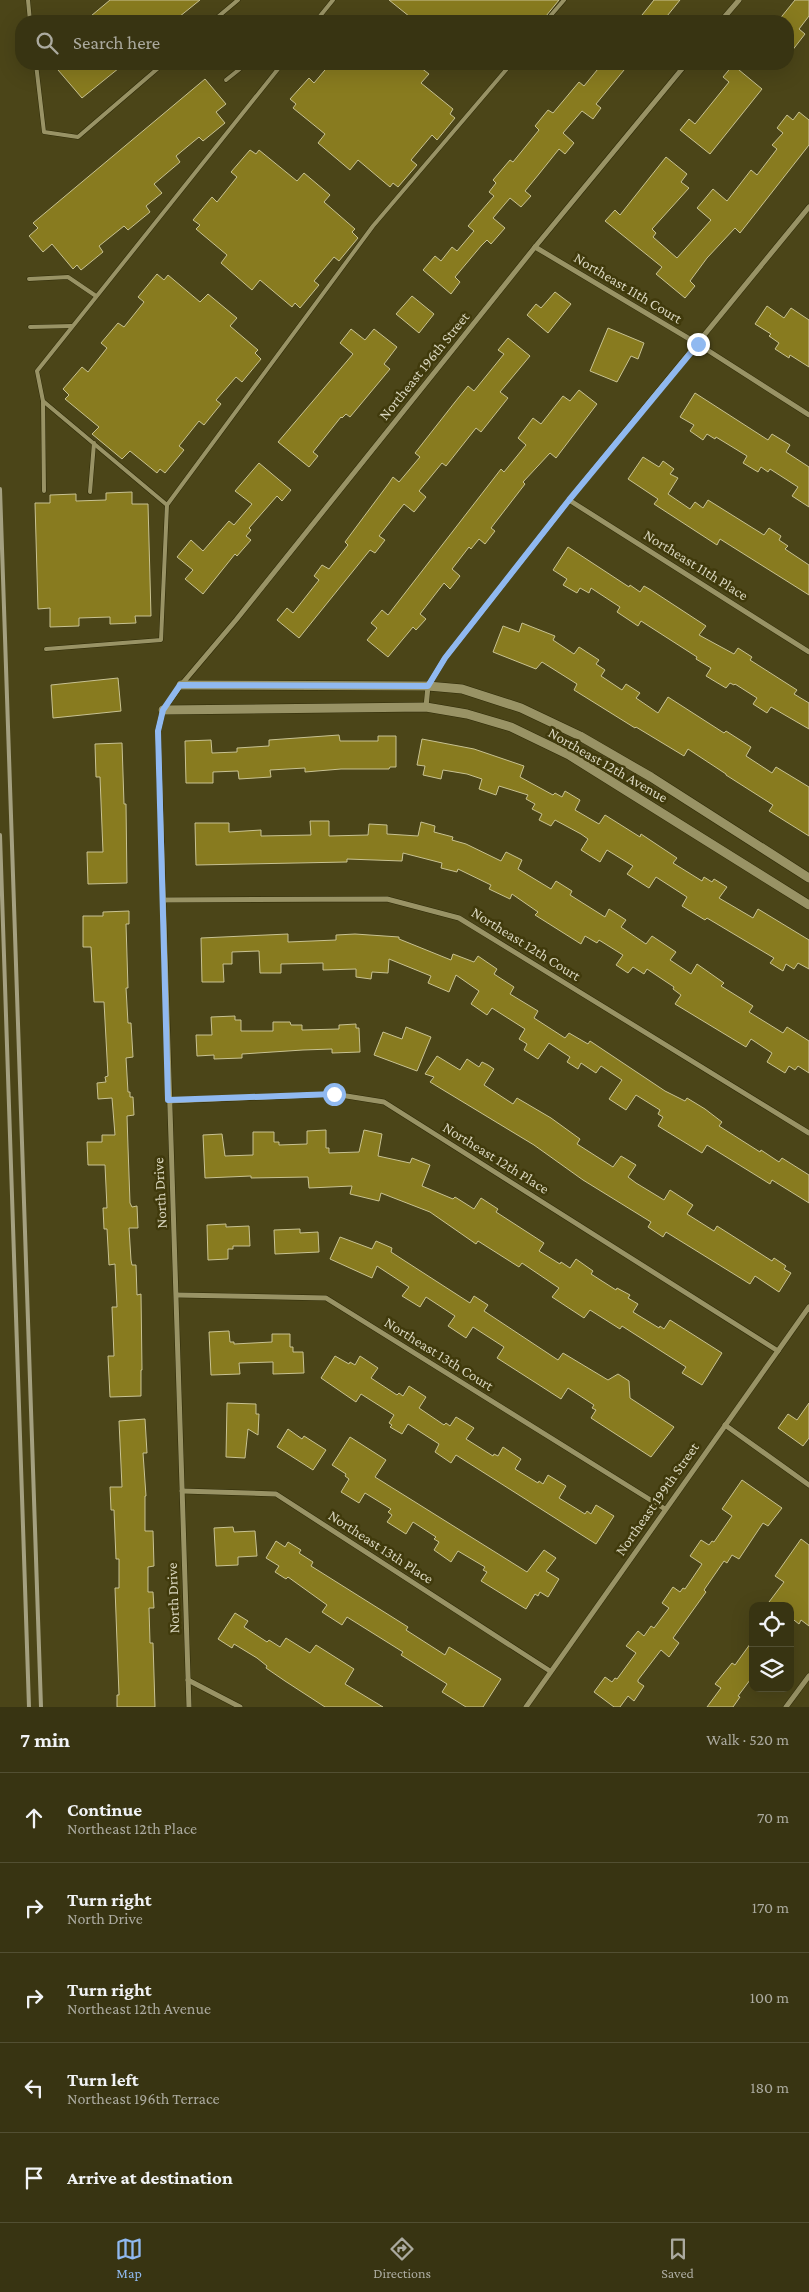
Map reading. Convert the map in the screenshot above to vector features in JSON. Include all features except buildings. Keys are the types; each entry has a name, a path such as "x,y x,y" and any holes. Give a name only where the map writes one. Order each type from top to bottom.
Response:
{"street":[{"path":"726,15 739,0"},
{"name":"Northeast 196th Street","path":"180,685 236,620 535,247 681,70"},
{"path":"426,707 428,686 445,658 569,500 809,207"},
{"name":"Northeast 11th Court","path":"535,247 698,344 809,415"},
{"name":"Northeast 11th Place","path":"569,500 809,652"},
{"name":"Northeast 12th Avenue","path":"180,685 428,686 462,690 521,708 580,736 650,777 809,878"},
{"name":"North Drive","path":"180,685 163,710 158,731 168,1100 177,1295 189,1707"},
{"name":"Northeast 12th Avenue","path":"163,710 426,707 467,714 511,727 569,755 809,905"},
{"name":"Northeast 12th Court","path":"163,900 388,899 459,918 809,1133"},
{"name":"Northeast 12th Place","path":"168,1100 334,1094 384,1102 778,1351"},
{"name":"Northeast 13th Court","path":"177,1295 326,1298 665,1510"},
{"name":"Northeast 199th Street","path":"526,1707 809,1307"},
{"path":"725,1425 809,1485"},
{"name":"Northeast 13th Place","path":"182,1491 276,1494 550,1671"},
{"path":"786,1707 809,1676"},
{"path":"188,1680 240,1707"}],"lane":[{"path":"28,0 29,15"},
{"path":"220,15 238,0"},
{"path":"321,15 333,0"},
{"path":"551,15 564,0"},
{"path":"37,70 44,132 78,137 156,70"},
{"path":"226,80 238,70"},
{"path":"44,490 43,401 37,371 277,70"},
{"path":"46,649 160,640 167,505 373,226 506,70"},
{"path":"30,279 68,277 96,296"},
{"path":"30,327 72,326"},
{"path":"43,401 167,505"},
{"path":"90,492 94,443"}],"railway":[{"path":"0,489 41,1707"},
{"path":"0,835 29,1707"}],"route":[{"path":"334,1094 168,1100 158,731 163,710 180,685 428,686 445,658 569,500 698,344"}]}
